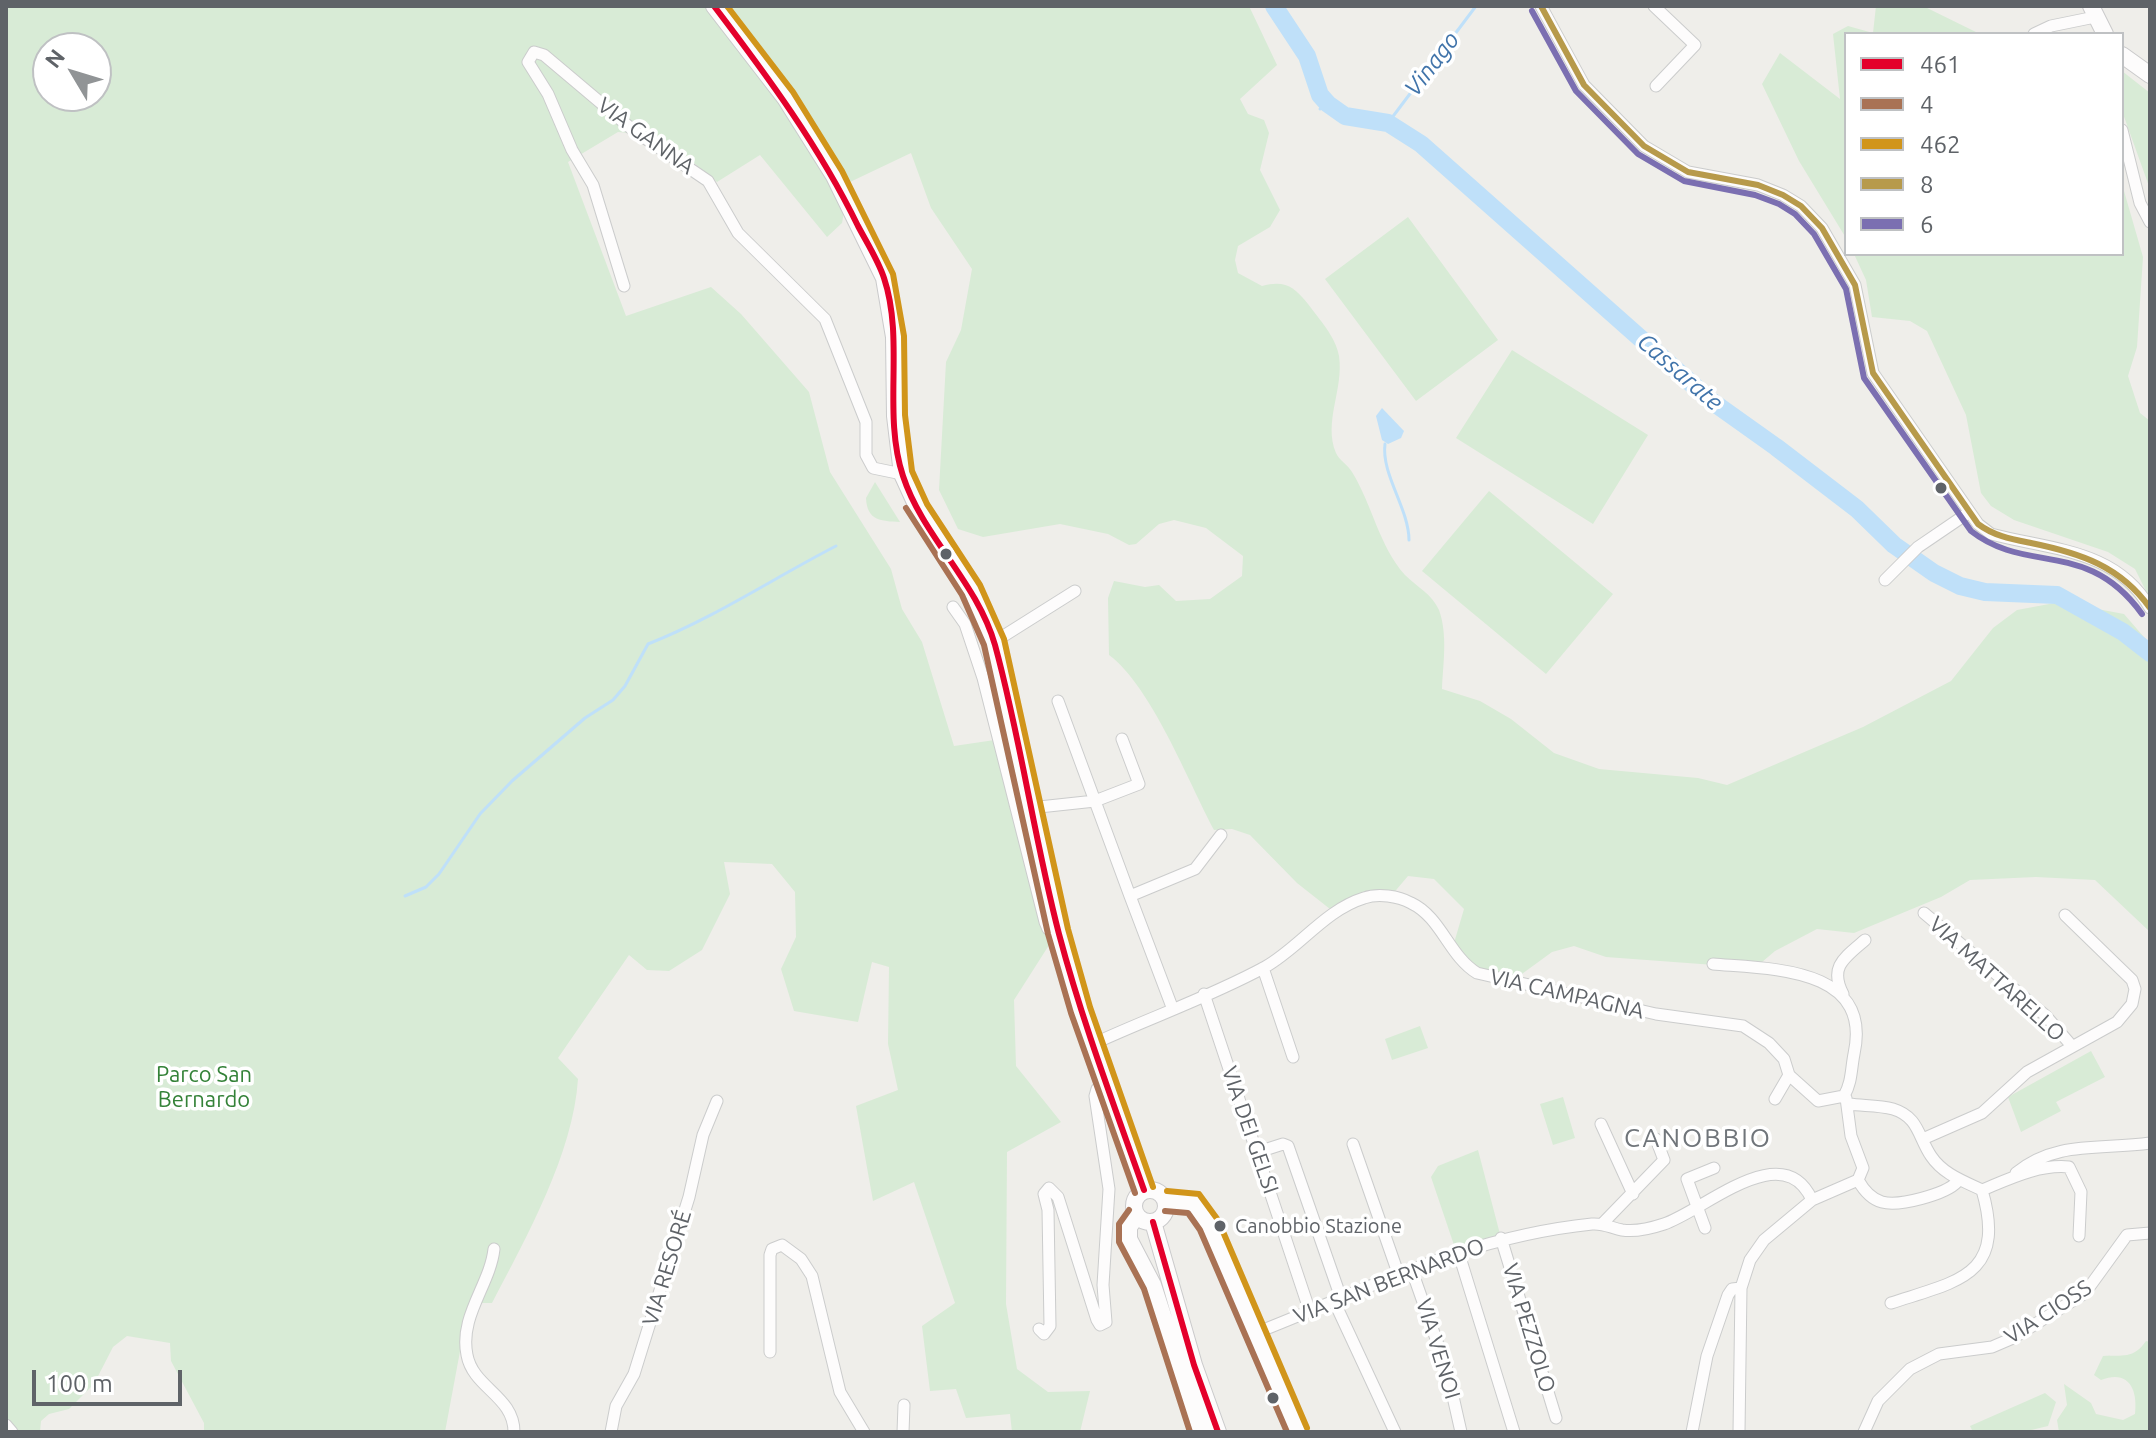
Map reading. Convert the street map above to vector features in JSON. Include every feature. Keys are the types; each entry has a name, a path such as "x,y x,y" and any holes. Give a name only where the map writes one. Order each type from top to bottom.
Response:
{"main road":[{"path":"714,6 793,111 834,176 880,269 894,337 895,416 902,474 918,509 971,590 994,642 1058,931 1144,1190"},
{"path":"2093,12 2104,32"},
{"path":"2124,56 2150,75"},
{"path":"1144,1190 1159,1192 1166,1201 1163,1216 1145,1219 1129,1227 1129,1239 1153,1285 1201,1432"},
{"path":"1144,1190 1134,1201 1145,1219 1218,1432"},
{"path":"1166,1201 1190,1201 1200,1209 1258,1332 1298,1432"}],"street":[{"path":"1541,6 1584,85 1610,116 1653,154 1699,175 1767,187 1801,206 1822,228 1855,285 1873,373 1968,513 1991,534 2111,566 2134,583 2150,608"},
{"path":"1654,6 1695,45 1656,86"},
{"path":"2038,32 2093,12"},
{"name":"VIA GANNA","path":"624,286 593,185 528,62 534,52 544,55 633,130 710,183 738,233 825,319 866,422 866,455 869,463 873,468 902,474"},
{"path":"2124,138 2140,203 2150,222"},
{"path":"1885,580 1918,547 1968,513"},
{"path":"994,642 1075,591"},
{"path":"953,607 965,624 983,678 1045,922 1048,929 1058,931"},
{"path":"1058,701 1172,1007"},
{"path":"1030,808 1095,801 1139,784 1122,739"},
{"path":"1130,896 1195,869 1221,835"},
{"name":"VIA CAMPAGNA","path":"1093,1044 1263,968 1343,907 1366,897 1391,896 1414,904 1435,924 1464,964 1486,977 1656,1014 1743,1026 1769,1043 1784,1059 1789,1075 1818,1101 1847,1100"},
{"name":"VIA MATTARELLO","path":"1924,913 2036,1008 2071,1045"},
{"path":"1922,1133 1945,1132 1986,1110 2021,1077 2071,1045 2117,1022 2128,1012 2135,989 2131,978 2065,915"},
{"path":"1739,1432 1741,1288 1756,1249 1814,1199 1858,1180 1863,1168 1849,1127 1847,1100 1857,1038 1854,1016 1835,979 1836,970 1865,940"},
{"path":"1713,964 1804,973 1844,997"},
{"path":"1263,968 1293,1057"},
{"name":"VIA DEI GELSI","path":"1204,994 1310,1312"},
{"path":"1775,1099 1789,1075"},
{"path":"1039,1329 1044,1334 1050,1326 1048,1210 1044,1194 1049,1188 1058,1197 1097,1320 1100,1325 1106,1322 1103,1285 1109,1189 1095,1096 1097,1089 1106,1083"},
{"path":"1847,1100 1896,1110 1922,1133 1931,1156 1957,1182 1982,1190 2054,1166 2069,1167 2081,1192 2079,1236"},
{"name":"VIA RESORÉ","path":"611,1432 616,1406 634,1374 689,1197 703,1135 717,1101"},
{"path":"1601,1124 1633,1194"},
{"path":"1603,1223 1664,1160 1656,1139"},
{"path":"2009,1179 2033,1160 2058,1150 2150,1143"},
{"path":"1353,1144 1398,1273"},
{"path":"1258,1152 1287,1145 1337,1299 1395,1432"},
{"path":"1705,1228 1688,1178 1714,1168"},
{"name":"VIA SAN BERNARDO","path":"1258,1332 1398,1273 1501,1238 1603,1223 1622,1230 1666,1223 1753,1176 1773,1172 1804,1185 1814,1199"},
{"path":"1858,1180 1875,1199 1889,1203 1943,1193 1957,1182"},
{"path":"1891,1303 1954,1283 1985,1253 1991,1231 1982,1190"},
{"name":"VIA CIOSS","path":"1864,1432 1886,1391 1916,1365 1939,1354 1992,1347 2013,1338 2085,1293 2127,1235 2150,1233"},
{"name":"VIA PEZZOLO","path":"1501,1238 1556,1418"},
{"path":"770,1352 770,1255 772,1249 782,1245 801,1259 812,1276 840,1392 864,1432"},
{"path":"494,1249 468,1329 466,1353 472,1370 509,1409 514,1432"},
{"path":"1458,1251 1514,1432"},
{"name":"VIA VENOI","path":"1411,1268 1447,1370 1461,1432"},
{"path":"1692,1432 1707,1356 1728,1295 1732,1289 1741,1288"},
{"path":"903,1432 904,1405"},
{"path":"6,1425 12,1432"}],"green space":[{"name":"Parco San Bernardo","path":"6,6 1249,6 1277,65 1240,99 1248,114 1264,120 1269,133 1260,170 1280,210 1270,227 1238,246 1235,260 1238,273 1262,286 1283,284 1293,289 1308,304 1334,342 1340,368 1332,429 1336,453 1359,484 1396,564 1439,610 1444,639 1442,689 1480,701 1511,719 1554,753 1599,769 1698,778 1727,785 1863,727 1951,681 1993,628 2017,610 2060,602 2124,614 2150,644 2150,932 2095,880 2036,877 1970,880 1941,897 1854,933 1817,929 1775,951 1755,968 1606,957 1574,946 1552,952 1515,979 1474,966 1454,943 1464,909 1434,879 1408,876 1391,896 1330,909 1297,883 1250,835 1232,829 1214,830 1154,711 1125,669 1109,655 1108,598 1114,581 1145,587 1159,585 1176,601 1210,599 1242,576 1243,556 1206,528 1174,520 1159,524 1136,544 1129,545 1108,534 1060,524 983,537 958,529 939,490 946,362 961,330 972,269 931,208 911,153 850,182 842,223 827,237 760,155 717,182 661,136 618,132 568,162 626,316 711,287 741,314 809,392 830,472 891,569 902,609 922,642 954,746 1015,737 1058,931 1014,1000 1016,1066 1061,1122 1007,1152 1006,1304 1017,1369 1048,1392 1090,1391 1080,1432 1012,1432 1010,1414 966,1418 956,1389 930,1391 922,1326 955,1303 914,1182 873,1201 856,1106 898,1090 888,1044 889,967 872,962 858,1022 794,1011 781,969 796,937 795,892 772,864 724,862 730,894 702,950 669,971 647,970 629,955 558,1058 578,1079 567,1136 546,1194 492,1303 469,1303 445,1432 204,1432 204,1423 171,1361 170,1343 127,1336 113,1347 94,1384 69,1409 49,1414 41,1421 40,1432 6,1432"},
{"path":"1876,6 1923,6 1976,32 1873,32"},
{"path":"1848,26 1869,32 1844,32 1844,235 1799,161 1762,84 1780,53 1840,99 1833,34"},
{"path":"2124,73 2150,93 2150,189 2124,117"},
{"path":"2124,191 2143,257 2137,347 2128,376 2140,413 2150,421 2150,599 2135,569 2108,552 2014,520 1991,506 1981,493 1966,415 1927,331 1910,321 1872,317 1866,280 1855,256 2124,256"},
{"path":"1408,217 1498,340 1416,401 1325,279"},
{"path":"1512,350 1648,435 1593,524 1456,438"},
{"path":"875,482 900,522 881,520 869,511 866,498"},
{"path":"1489,491 1613,594 1546,674 1422,571"},
{"path":"1420,1026 1428,1048 1392,1060 1385,1039"},
{"path":"2091,1051 2105,1077 2056,1102 2061,1111 2021,1132 2008,1097"},
{"path":"1563,1097 1575,1138 1553,1145 1540,1104"},
{"path":"1478,1150 1501,1238 1456,1251 1431,1177 1438,1166"},
{"path":"2146,1341 2150,1342 2150,1432 2059,1432 2057,1420 2067,1405 2064,1384 2091,1403 2096,1414 2123,1420 2135,1414 2135,1397 2130,1384 2119,1377 2101,1380 2094,1375 2103,1356 2132,1353"},
{"path":"2045,1393 2056,1402 2048,1426 2023,1432 1973,1432 1970,1426"}],"water":[{"path":"1382,408 1404,431 1401,438 1388,444 1382,440 1376,416"}],"waterway":[{"name":"Cassarate","path":"1274,6 1307,56 1320,95 1328,104 1345,116 1388,123 1421,144 1710,400 1857,509 1894,545 1934,573 1960,586 1985,592 2057,595 2123,632 2150,653"},
{"name":"Vinago","path":"1388,123 1476,6"},
{"path":"1320,109 1328,104"},
{"path":"1385,444 1387,467 1405,516 1409,540"},
{"path":"405,896 426,887 439,874 480,814 512,781 585,718 613,700 625,686 648,644 720,610 836,546"}],"transit line":[{"name":"461","path":"714,6 810,140 843,196 884,278 893,327 894,427 903,476 923,519 976,601 995,645 1059,934 1088,1031 1144,1190"},
{"name":"462","path":"727,6 793,92 842,171 893,274 904,336 905,415 912,471 927,504 980,585 1004,639 1068,929 1090,1007 1153,1187"},
{"name":"8","path":"1541,6 1584,85 1644,146 1688,172 1758,185 1783,195 1801,206 1822,228 1855,285 1873,373 1978,524 2003,536 2066,551 2098,564 2126,582 2150,608"},
{"name":"6","path":"1532,11 1576,91 1638,154 1684,181 1755,195 1779,204 1795,214 1814,234 1846,289 1864,378 1971,531 1992,544 2014,552 2057,560 2100,575 2121,590 2142,614"},
{"name":"4","path":"906,508 962,595 984,645 1048,934 1071,1013 1135,1193"},
{"name":"462","path":"1167,1191 1199,1194 1218,1220 1307,1428"},
{"name":"4","path":"1129,1210 1119,1224 1119,1242 1144,1289 1190,1432"},
{"name":"4","path":"1165,1211 1188,1213 1200,1230 1287,1432"},
{"name":"461","path":"1153,1222 1194,1365 1218,1432"}],"place":[{"name":"Canobbio Stazione","path":"1220,1226"}],"district":[{"name":"CANOBBIO","path":"1698,1138"}]}
